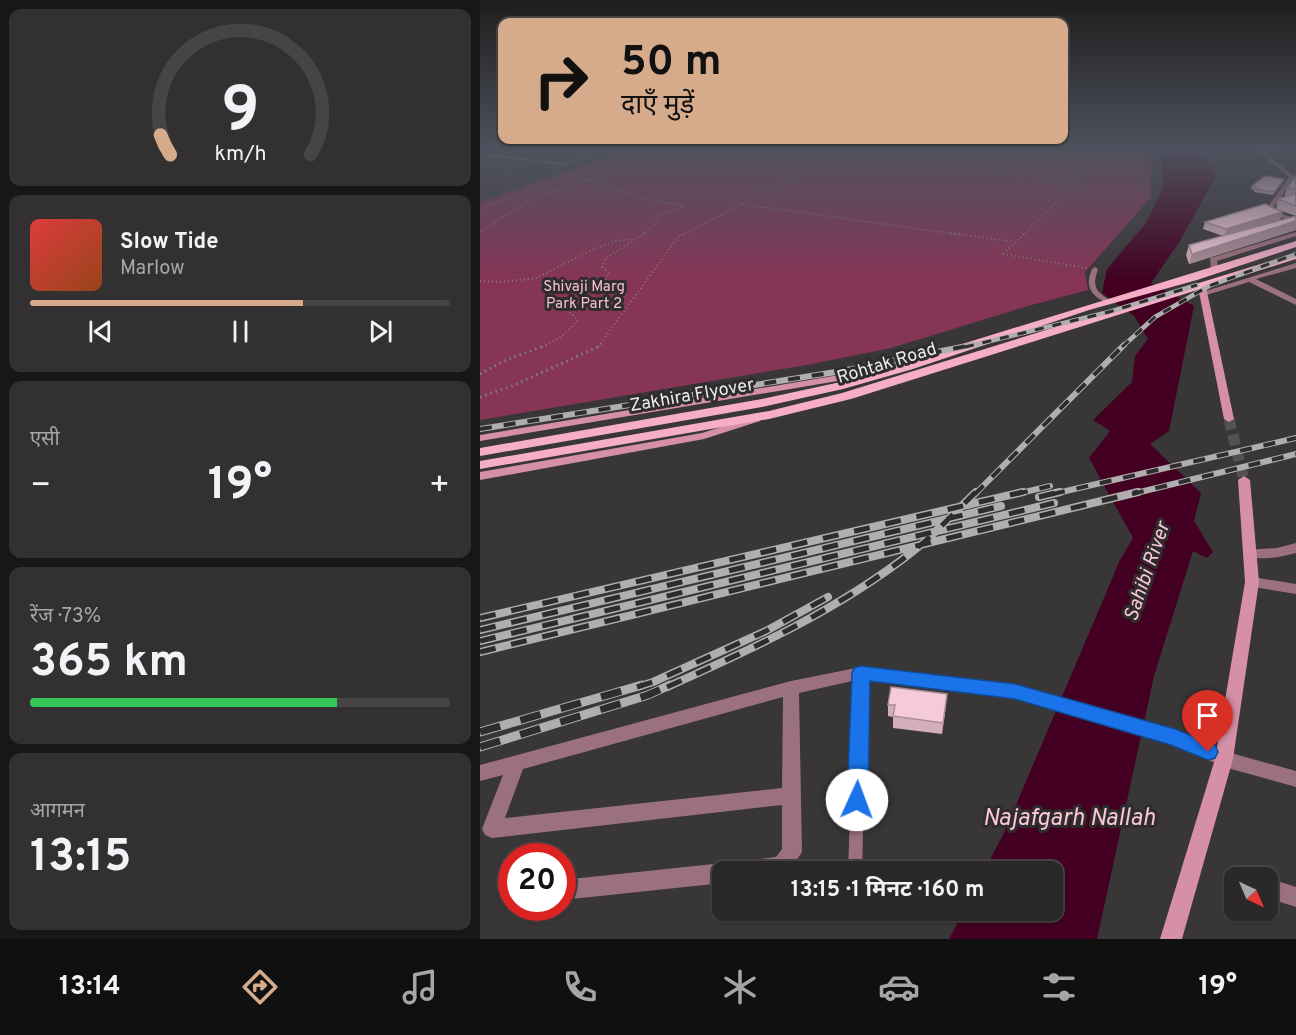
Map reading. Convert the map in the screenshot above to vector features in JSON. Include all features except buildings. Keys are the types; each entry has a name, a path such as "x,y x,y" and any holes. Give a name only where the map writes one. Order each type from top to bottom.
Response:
{"main road":[{"name":"Rohtak Road","path":"909,366 1296,244"},
{"name":"Rohtak Road","path":"769,415 846,396 1123,310 1177,294 1202,290 1296,256"},
{"name":"Zakhira Flyover","path":"480,452 762,403 838,386 909,366"},
{"name":"Zakhira Flyover","path":"480,465 769,415"}],"street":[{"path":"1282,192 1268,211 1295,220"},
{"path":"1283,224 1295,220"},
{"path":"1215,271 1213,260 1296,234"},
{"path":"1229,419 1202,290 1296,265"},
{"path":"1249,279 1296,302"},
{"path":"1286,297 1296,294"},
{"name":"Rohtak Road","path":"480,438 909,366"},
{"name":"Rohtak Road","path":"480,476 704,436 769,415"},
{"path":"1171,939 1224,759 1252,582 1244,480"},
{"path":"1251,553 1277,554 1296,548"},
{"path":"1252,582 1296,589"},
{"path":"480,773 790,688 861,673 1015,692 1175,737 1224,759 1296,779"},
{"path":"786,861 792,852 790,688"},
{"path":"516,764 492,829 791,796"},
{"path":"576,889 712,874"},
{"path":"1278,891 1296,897"}],"lane":[{"path":"1095,269 1091,281 1096,294 1109,302"},
{"path":"855,861 861,673"}],"path":[{"path":"480,209 523,192"},
{"path":"480,231 528,201 553,192"},
{"path":"480,374 491,365 547,344 575,328 578,320 569,312 574,303 599,290 609,273 602,267 605,259 638,239 659,220 657,216 665,211 686,206 640,198 625,192"},
{"path":"480,397 512,386 602,345 678,237 764,192"},
{"path":"1067,192 1003,254 1095,269"},
{"path":"741,204 1015,242"},
{"path":"480,281 537,278 589,251 616,242 638,239"}],"shaded area":[{"path":"480,192 510,192 480,203"}],"green space":[{"name":"Shivaji Marg Park Part 2","path":"510,192 1151,192 1151,197 1085,272 1088,290 891,348 807,365 480,420 480,203"}],"water":[{"name":"Najafgarh Nallah","path":"1161,192 1207,192 1180,241 1151,283 1194,306 1169,431 1150,444 1201,493 1194,521 1213,552 1207,558 1193,551 1154,676 1097,939 949,939 959,921 1063,921 1063,861 989,861 1005,831 1120,560 1133,538 1089,458 1110,431 1093,420 1132,382 1135,356 1148,339 1134,316 1102,293 1107,269 1146,223"}],"tunnel":[{"path":"1229,419 1244,480"}],"railway":[{"path":"1122,347 1155,317 1209,286 1296,254"},
{"path":"965,347 1109,312 1197,285"},
{"path":"480,429 842,371 972,345"},
{"path":"975,494 1122,347"},
{"path":"1053,494 1296,438"},
{"path":"1132,494 1296,454"},
{"path":"1016,494 1050,486"},
{"path":"961,506 976,492"},
{"path":"961,506 1023,492"},
{"path":"1039,497 1060,492"},
{"path":"920,545 1138,492"},
{"path":"935,532 1054,503"},
{"path":"480,618 961,506"},
{"path":"949,518 961,506"},
{"path":"949,518 1001,506"},
{"path":"480,630 949,518"},
{"path":"935,532 949,518"},
{"path":"480,641 935,532"},
{"path":"920,545 935,532"},
{"path":"480,652 920,545"},
{"path":"667,687 794,627 884,573 920,545"},
{"path":"637,687 766,631 828,597"},
{"path":"480,732 642,685"},
{"path":"480,747 648,695 670,685"}],"route":[{"path":"857,800 861,673 1015,692 1175,737 1208,752"}],"water label":[{"name":"Sahibi River","path":"1148,572"}]}
